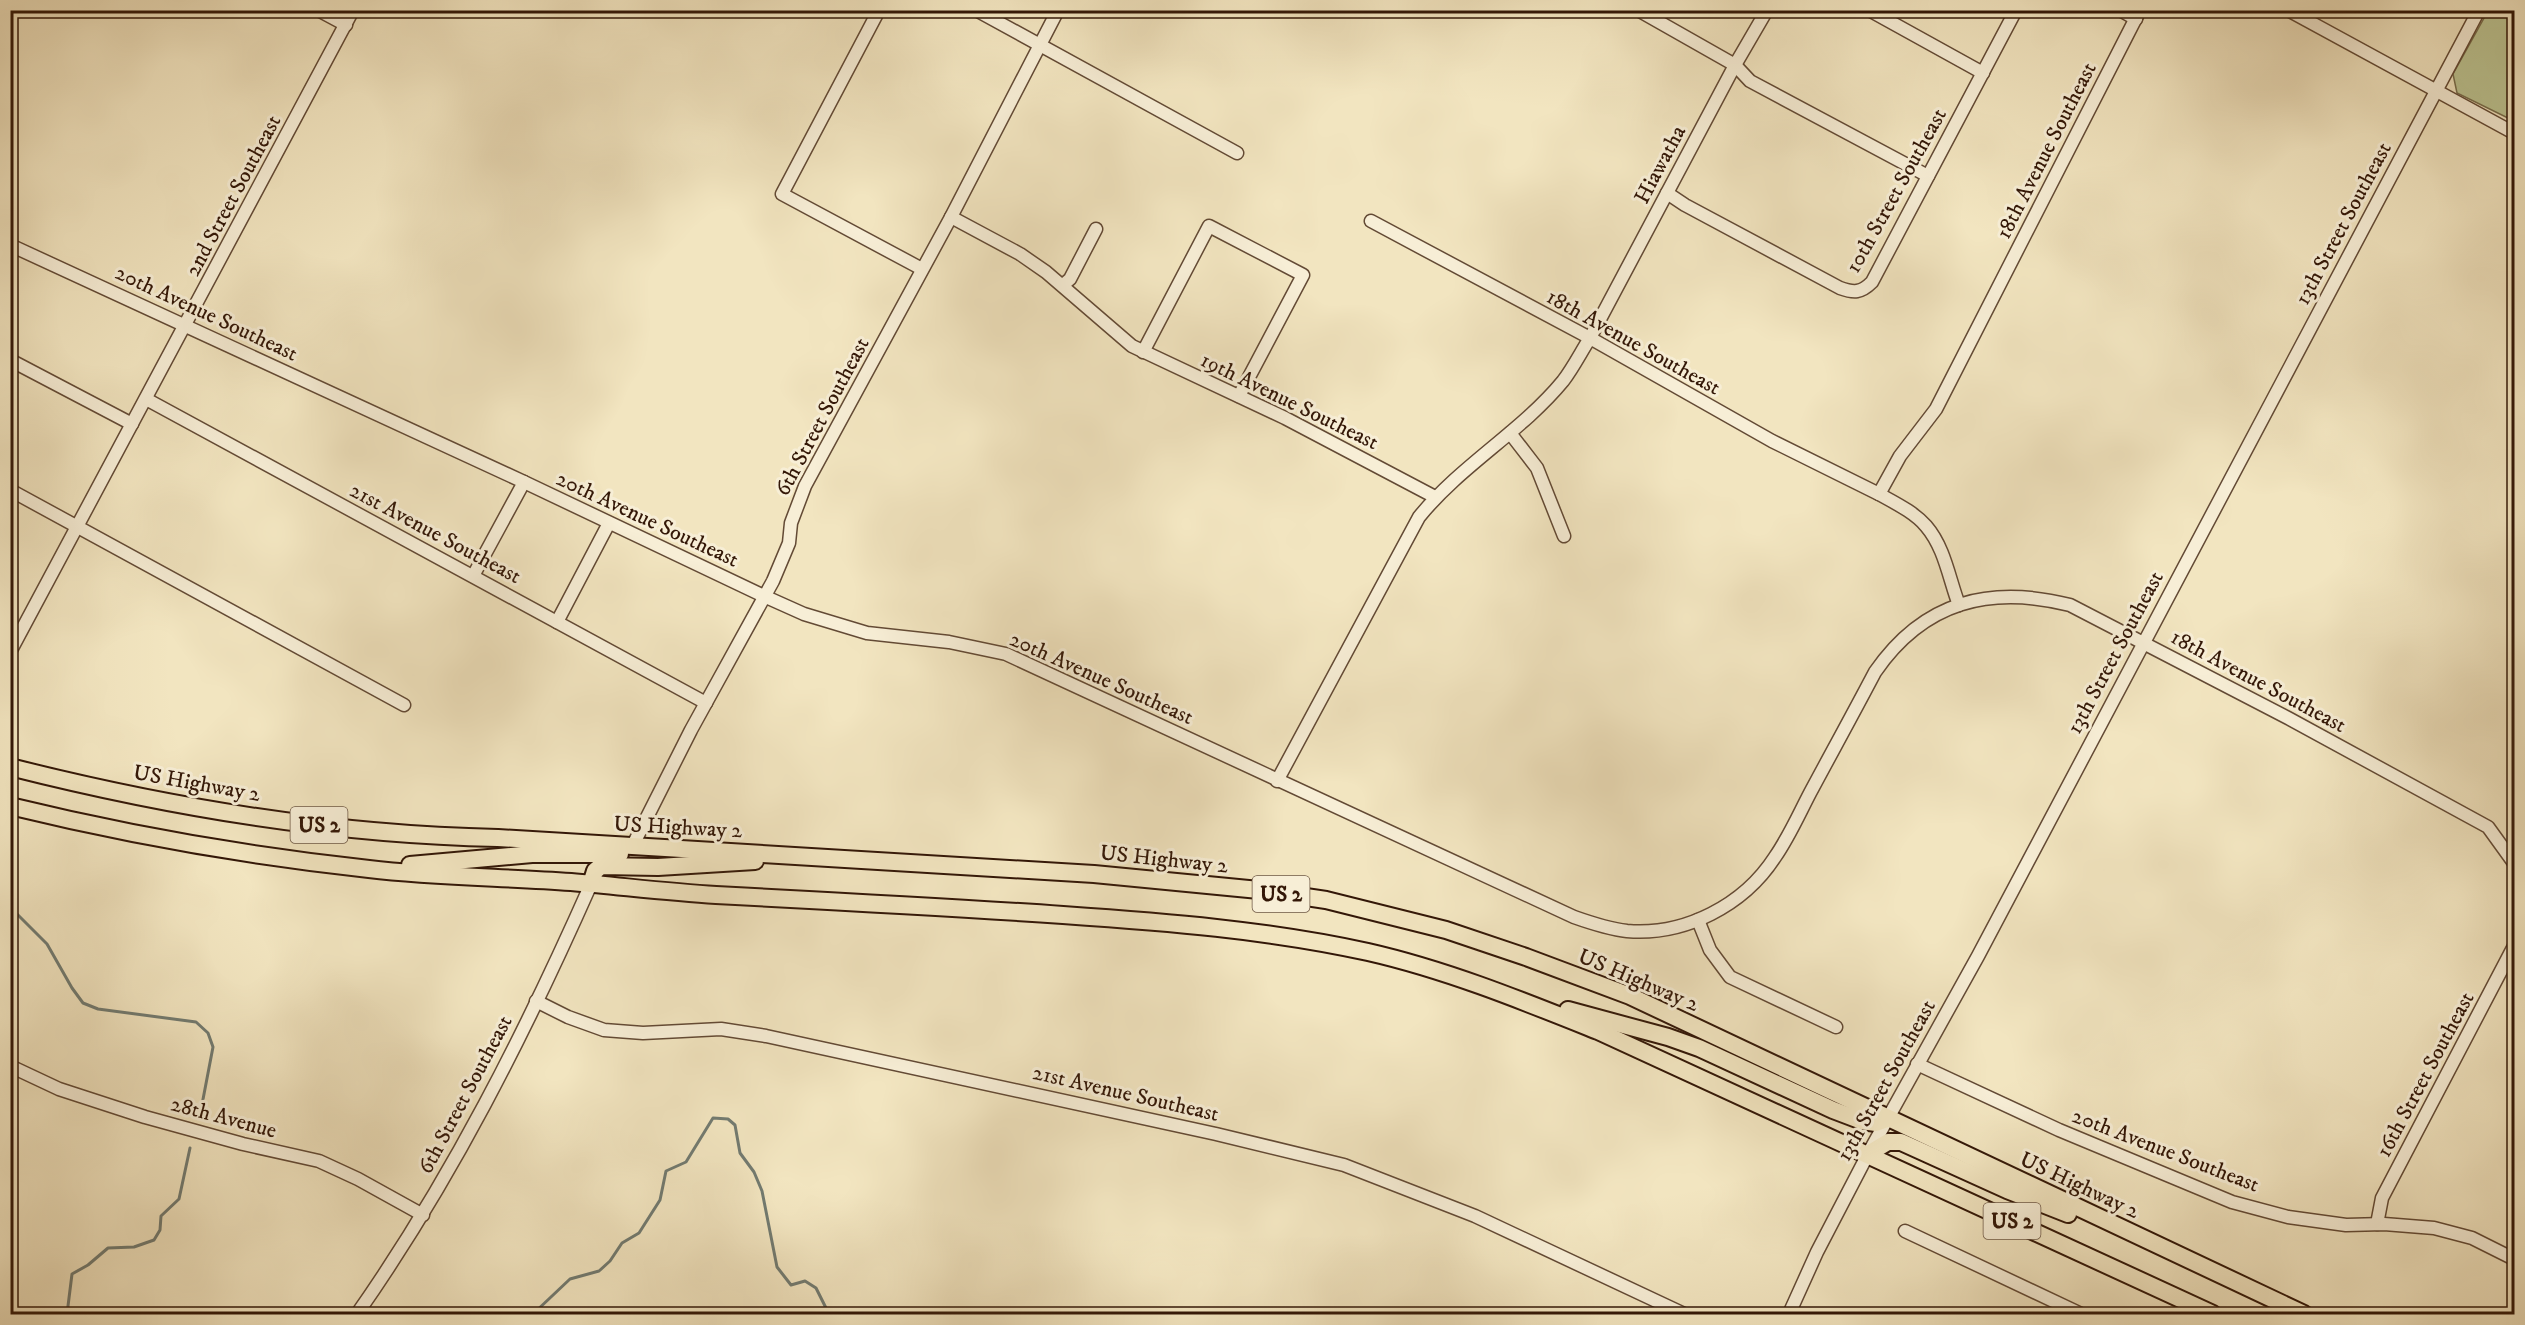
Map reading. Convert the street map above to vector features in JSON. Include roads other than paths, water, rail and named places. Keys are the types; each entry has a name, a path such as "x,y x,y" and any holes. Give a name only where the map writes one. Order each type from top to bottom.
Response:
{"highway":[{"name":"US Highway 2","path":"10,766 170,801 346,829 441,837 633,845 1095,874 1259,890 1326,900 1446,930 1630,996 2304,1314"},
{"name":"US 2","path":"10,806 87,825 238,853 372,870 1163,922 1235,930 1369,952 1433,969 1598,1031 2213,1314"},
{"path":"372,870 532,854 617,855 627,852 633,845"},
{"path":"591,884 594,872 601,866 612,864 679,867 839,858"},
{"path":"1523,1001 1587,1014 1668,1037 1699,1048 1833,1110 1875,1123 1888,1119"},
{"path":"1868,1154 1888,1142 1901,1142 2040,1204 2166,1248"}],"street":[{"path":"318,10 346,25"},
{"name":"2nd Street Southeast","path":"132,424 187,325 353,10"},
{"path":"879,10 782,194 922,269"},
{"path":"976,10 1039,47 1237,153"},
{"name":"6th Street Southeast","path":"633,845 706,703 765,597 789,543 791,523 805,486 951,217 1059,10"},
{"path":"1638,10 1735,65 1750,81 1928,176"},
{"name":"Hiawatha","path":"1510,432 1563,380 1590,338 1735,65 1767,10"},
{"path":"1869,10 1983,73"},
{"name":"10th Street Southeast","path":"1667,192 1685,205 1840,288 1857,292 1865,289 1872,282 2016,10"},
{"path":"2120,10 2138,15"},
{"path":"2288,10 2514,133"},
{"name":"13th Street Southeast","path":"1789,1314 1868,1154 1977,956 2479,10"},
{"name":"18th Avenue Southeast","path":"1879,494 1900,456 1936,409 2138,15"},
{"name":"19th Avenue Southeast","path":"951,217 1020,254 1063,285 1119,337 1143,352 1239,396 1435,497"},
{"name":"18th Avenue Southeast","path":"1371,220 1590,338 1772,441 1879,494 1910,512 1926,525 1943,555 1959,605"},
{"path":"1143,352 1209,226 1303,275 1239,396"},
{"path":"1063,285 1070,279 1096,229"},
{"name":"20th Avenue Southeast","path":"10,244 524,482 765,597 821,620 867,633 949,642 1006,654 1277,782 1574,917 1626,931 1650,932 1698,920"},
{"path":"10,360 132,424 79,527 10,652"},
{"name":"21st Avenue Southeast","path":"146,399 706,703"},
{"path":"1277,782 1419,517 1435,497 1510,432 1537,468 1564,536"},
{"path":"472,576 524,482"},
{"path":"10,490 405,705"},
{"path":"557,622 609,523"},
{"name":"18th Avenue Southeast","path":"1698,920 1732,902 1748,889 1776,856 1875,672 1888,653 1923,622 1959,605 1989,597 2040,597 2070,605 2144,642 2488,827 2514,863"},
{"name":"6th Street Southeast","path":"357,1314 423,1215 468,1136 536,1001 591,884"},
{"path":"1698,920 1710,950 1730,977 1836,1027"},
{"name":"16th Street Southeast","path":"2377,1224 2382,1198 2514,946"},
{"name":"21st Avenue Southeast","path":"536,1001 568,1017 604,1030 643,1033 721,1029 766,1036 1215,1134 1344,1165 1475,1216 1684,1314"},
{"name":"20th Avenue Southeast","path":"1917,1064 2059,1130 2232,1202 2288,1217 2346,1225 2377,1224 2434,1228 2472,1238 2514,1259"},
{"name":"28th Avenue","path":"10,1066 58,1089 145,1117 243,1144 319,1161 358,1179 423,1215"},
{"path":"1905,1232 2081,1314"}],"waterway":[{"path":"10,907 47,944 83,1003 98,1009 196,1022 208,1033 213,1047 200,1115"},
{"path":"533,1314 570,1279 599,1271 610,1261 622,1243 639,1233 660,1200 666,1171 686,1162 713,1118 728,1119 735,1125 740,1153 754,1172 762,1191 777,1267 791,1285 805,1281 816,1288 829,1314"},
{"path":"67,1314 72,1274 88,1265 108,1248 134,1247 154,1240 160,1230 161,1216 179,1199 190,1148"}]}
